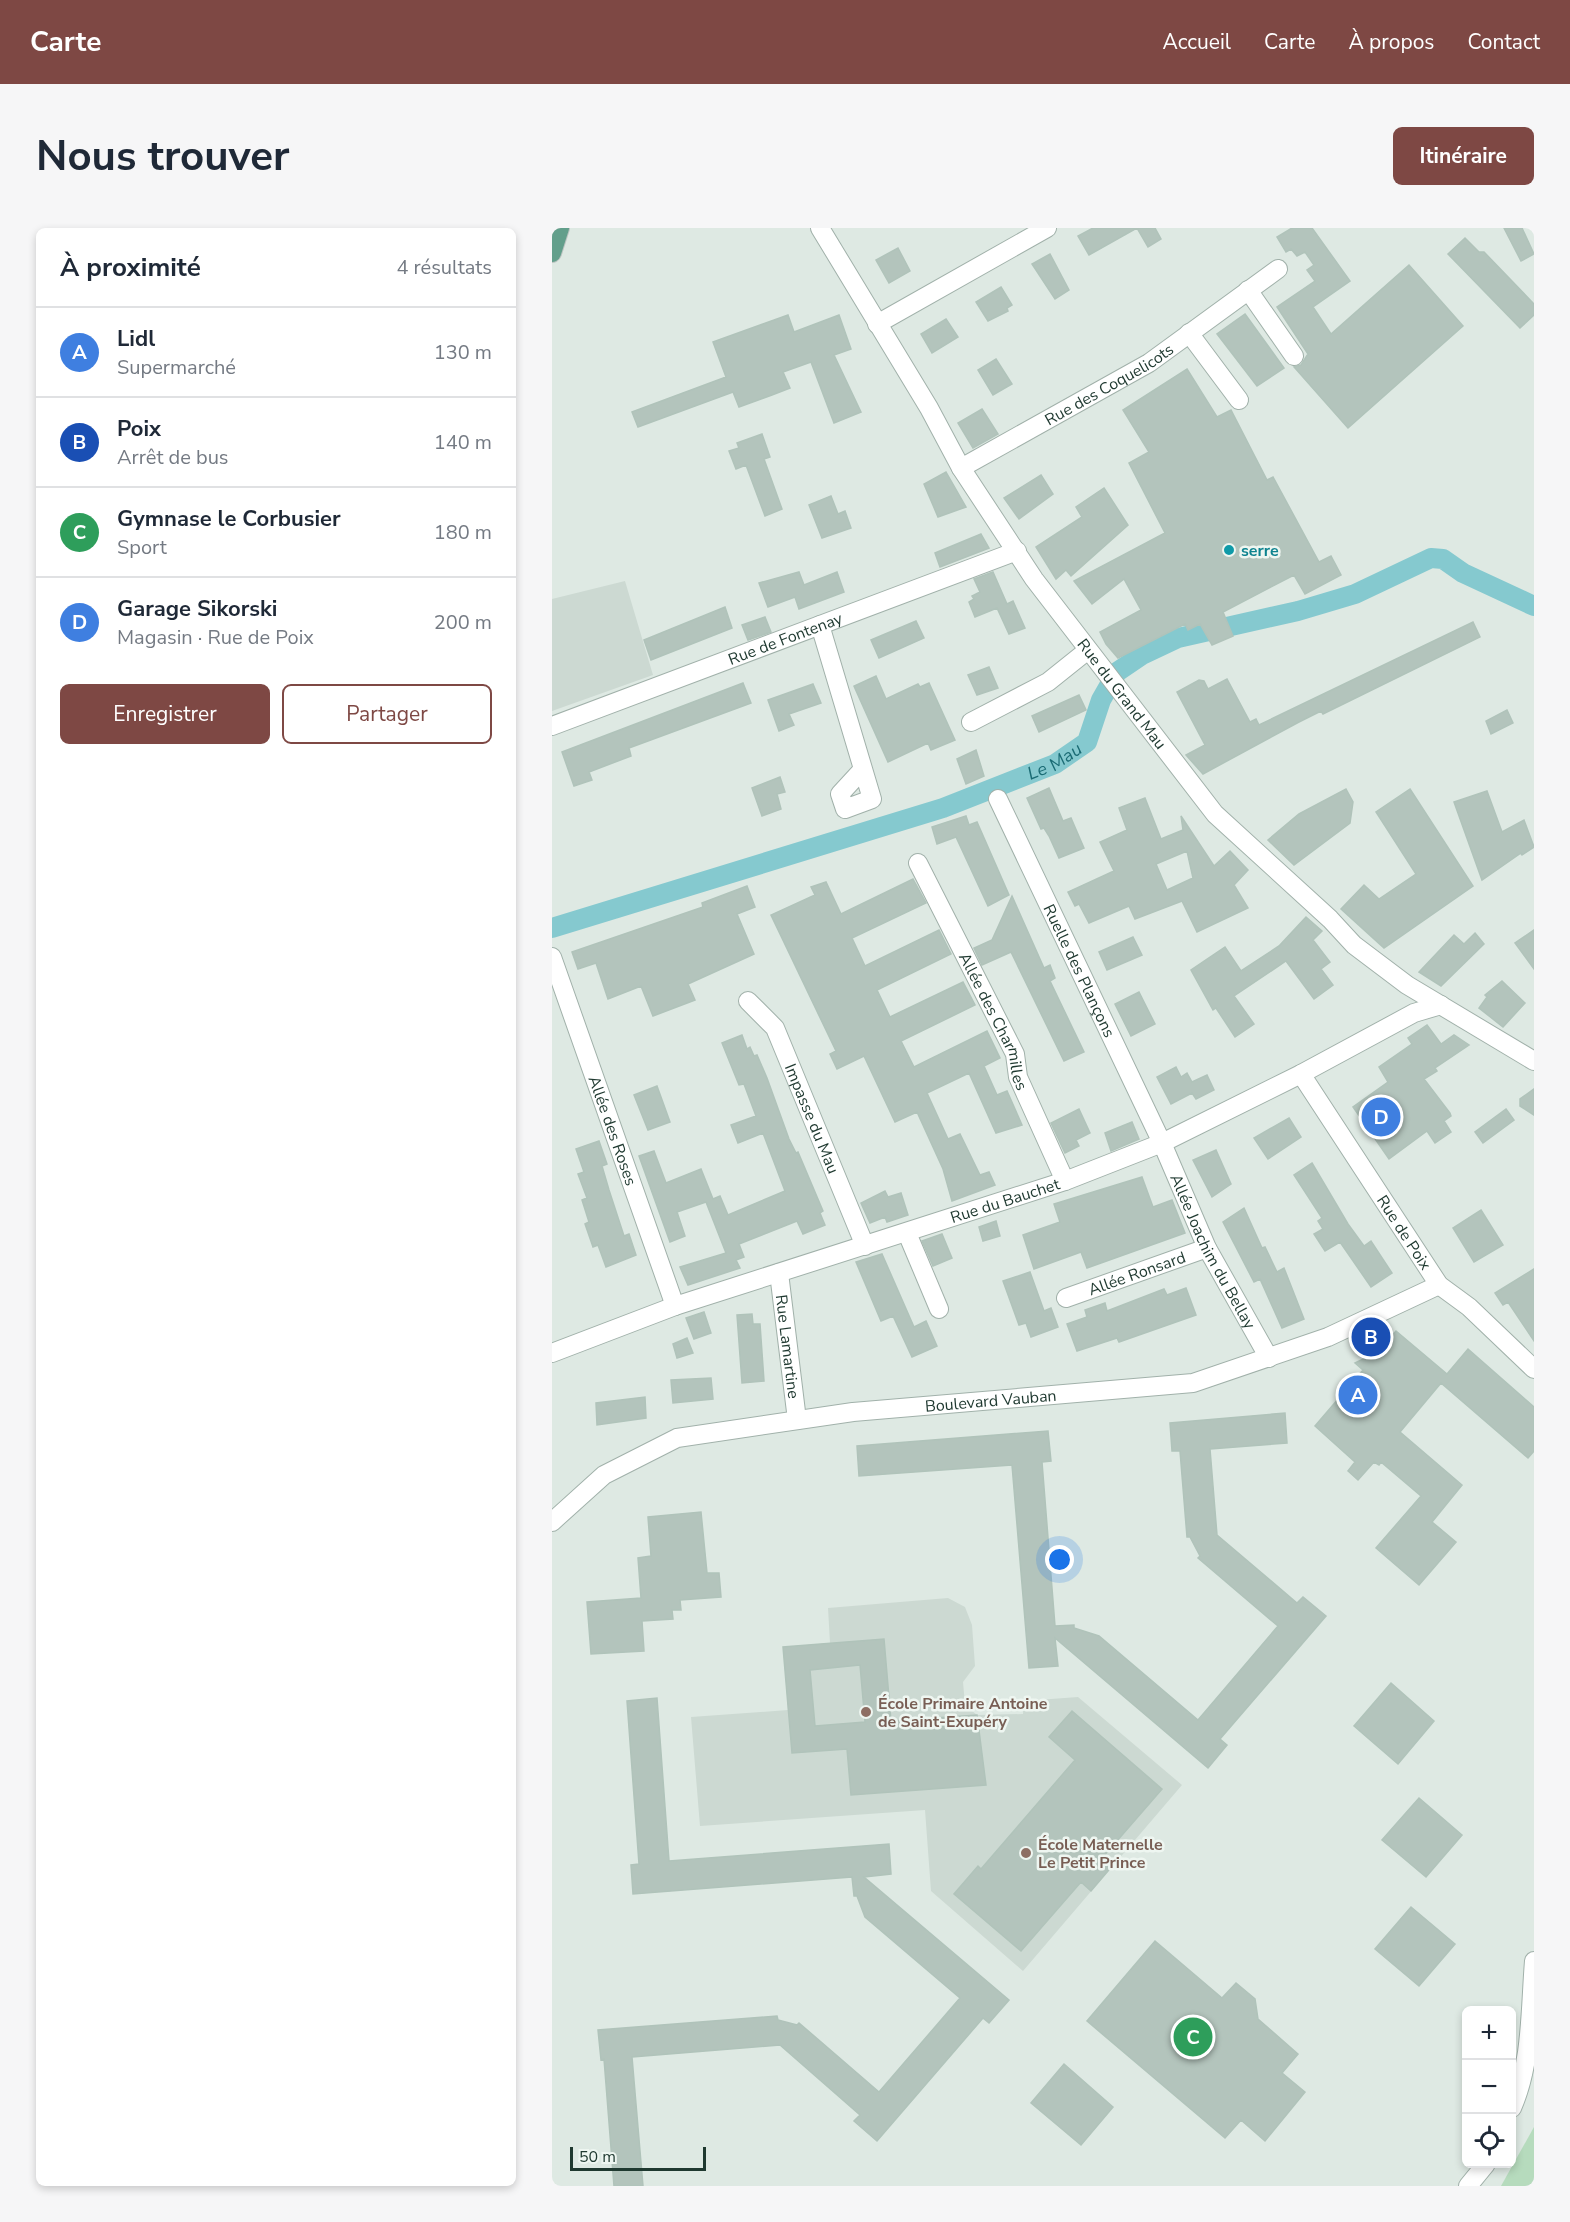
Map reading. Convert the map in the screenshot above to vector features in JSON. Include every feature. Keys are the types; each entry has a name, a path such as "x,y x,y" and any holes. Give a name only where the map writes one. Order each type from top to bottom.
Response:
{"main road":[{"path":"552,253 560,228"}],"street":[{"name":"Rue du Grand Mau","path":"820,228 929,408 961,468 1034,579 1215,814 1354,945 1407,984 1534,1061"},
{"path":"877,324 1047,228"},
{"name":"Rue des Coquelicots","path":"961,468 1149,363 1278,268"},
{"path":"1248,290 1294,356"},
{"path":"1189,333 1239,400"},
{"name":"Rue de Fontenay","path":"552,726 1017,551"},
{"path":"820,625 862,769"},
{"path":"971,722 1048,682 1088,650"},
{"name":"Ruelle des Plançons","path":"998,799 1162,1143"},
{"name":"Allée des Charmilles","path":"918,863 1015,1054 1018,1077 1065,1181"},
{"name":"Allée des Roses","path":"552,957 675,1306"},
{"name":"Impasse du Mau","path":"748,1001 775,1028 865,1246"},
{"name":"Rue du Bauchet","path":"552,1353 675,1306 1065,1181 1162,1143 1301,1074 1414,1013 1441,1005"},
{"name":"Rue de Poix","path":"1301,1074 1439,1285 1469,1307 1534,1369"},
{"name":"Allée Joachim du Bellay","path":"1162,1143 1208,1248 1269,1358"},
{"path":"907,1233 939,1309"},
{"name":"Allée Ronsard","path":"1065,1298 1208,1248"},
{"name":"Rue Lamartine","path":"779,1273 797,1420"},
{"name":"Boulevard Vauban","path":"552,1522 604,1475 676,1438 797,1420 1050,1393 1193,1383 1328,1336 1439,1285"},
{"path":"1516,2099 1527,2058 1534,1960"},
{"path":"1468,2186 1482,2168"}],"shaded area":[{"path":"625,581 653,675 552,711 552,599"},
{"path":"948,1598 965,1607 972,1625 975,1666 963,1682 965,1705 977,1715 1023,1714 1024,1701 1078,1697 1182,1785 1023,1971 931,1891 925,1810 700,1826 691,1717 788,1710 783,1647 830,1643 828,1608"}],"green space":[{"path":"1534,2127 1534,2186 1501,2186 1511,2168 1516,2168 1516,2159"}],"building":[{"path":"1093,228 1137,228 1089,255 1078,236"},
{"path":"1137,228 1155,228 1161,239 1148,247"},
{"path":"1292,228 1312,228 1350,281 1313,307 1331,334 1409,265 1463,326 1348,428 1294,367 1301,365 1308,354 1277,307 1315,281 1307,270 1314,265 1305,252 1297,256 1291,249 1286,252 1277,237"},
{"path":"1504,228 1522,228 1534,254 1521,261"},
{"path":"1465,238 1479,252 1484,252 1534,304 1534,315 1520,328 1448,254"},
{"path":"898,248 910,271 889,283 876,260"},
{"path":"1050,254 1069,290 1055,299 1032,264"},
{"path":"1001,287 1012,305 1007,308 1008,311 988,321 976,302"},
{"path":"1245,314 1284,368 1257,386 1217,334"},
{"path":"788,315 794,332 839,315 851,349 834,355 861,412 834,423 811,362 783,372 790,388 772,395 739,407 733,392 638,427 632,412 726,377 713,342"},
{"path":"946,319 958,337 932,353 921,334"},
{"path":"996,359 1012,384 993,395 978,370"},
{"path":"1187,369 1217,417 1231,410 1267,480 1273,477 1319,562 1331,556 1341,575 1305,594 1294,575 1223,612 1233,636 1212,645 1200,624 1188,630 1185,624 1118,658 1106,644 1100,632 1141,610 1124,579 1092,604 1074,581 1165,533 1129,463 1149,452 1123,410"},
{"path":"982,409 998,434 973,448 958,423"},
{"path":"762,434 770,457 764,459 782,509 765,516 746,465 736,469 729,451 739,448 737,443"},
{"path":"946,472 966,507 938,517 924,484"},
{"path":"1041,475 1053,494 1019,519 1004,498"},
{"path":"1104,488 1128,525 1071,576 1066,570 1056,579 1036,547 1082,517 1076,507"},
{"path":"831,496 838,514 845,511 851,528 822,538 809,505"},
{"path":"981,534 989,548 940,567 935,553"},
{"path":"799,572 804,585 837,572 844,592 799,609 795,597 768,607 759,583"},
{"path":"993,572 1007,604 1013,601 1025,628 1009,634 997,608 975,617 969,602 974,599 972,596 980,592 974,579"},
{"path":"725,607 732,628 651,660 644,640"},
{"path":"765,617 771,632 748,640 742,625"},
{"path":"916,621 924,638 879,658 871,640"},
{"path":"1473,622 1480,637 1323,714 1321,711 1203,774 1186,755 1205,745 1177,692 1199,680 1204,681 1208,689 1227,679 1250,722 1256,719 1259,725"},
{"path":"989,667 998,688 977,695 968,675"},
{"path":"876,676 886,699 918,684 920,687 929,683 955,740 931,750 928,743 888,762 854,686"},
{"path":"743,683 751,703 629,748 631,756 589,772 592,780 574,786 562,752"},
{"path":"813,684 821,703 789,714 794,725 779,731 768,700"},
{"path":"1079,695 1086,710 1039,732 1032,716"},
{"path":"1507,710 1513,723 1491,734 1486,721"},
{"path":"976,750 984,776 966,784 957,759"},
{"path":"780,777 785,792 777,794 781,809 762,816 752,788"},
{"path":"1049,788 1063,821 1071,818 1084,848 1059,858 1049,836 1044,828 1041,829 1027,798"},
{"path":"1346,789 1353,802 1350,823 1294,865 1268,840 1299,814"},
{"path":"1410,789 1473,886 1384,948 1341,909 1364,885 1379,899 1416,874 1376,812"},
{"path":"1487,791 1502,832 1524,820 1534,847 1522,855 1521,853 1482,880 1454,802"},
{"path":"1145,798 1161,839 1183,830 1181,816 1214,866 1230,851 1248,870 1234,885 1248,908 1197,932 1182,901 1135,919 1129,906 1089,923 1079,904 1075,906 1068,892 1114,871 1100,842 1127,830 1119,808","holes":["1187,851 1193,878 1167,890 1156,864"]},
{"path":"966,816 969,825 977,822 1009,895 988,906 956,837 937,844 932,827"},
{"path":"913,879 926,903 852,938 865,966 939,930 951,954 877,990 890,1017 963,982 975,1005 901,1041 914,1067 987,1031 1000,1058 984,1066 997,1095 1007,1091 1022,1125 996,1133 969,1073 927,1093 948,1139 960,1134 980,1175 989,1172 995,1185 952,1201 943,1169 917,1112 895,1122 864,1056 837,1069 830,1054 836,1051 771,915 815,895 811,887 826,882 841,914"},
{"path":"747,886 755,907 737,914 754,954 688,984 695,1000 653,1016 641,986 608,999 596,963 578,969 572,952 703,907 702,903"},
{"path":"1012,896 1044,968 1050,965 1055,978 1050,981 1084,1052 1064,1061 1011,952 982,965 974,948 992,940"},
{"path":"1306,917 1322,931 1313,940 1330,962 1321,969 1333,985 1314,999 1286,961 1234,996 1254,1024 1235,1037 1216,1008 1213,1010 1191,970 1225,947 1241,971 1279,946"},
{"path":"1534,930 1534,969 1515,943"},
{"path":"1475,933 1484,944 1441,986 1419,972 1454,935 1464,944"},
{"path":"1133,937 1142,955 1107,970 1099,952"},
{"path":"1502,981 1525,1003 1503,1027 1479,1008 1487,997 1485,995"},
{"path":"1139,992 1155,1024 1131,1036 1115,1004"},
{"path":"1427,1025 1441,1044 1454,1035 1469,1045 1435,1068 1437,1071 1424,1079 1450,1113 1451,1116 1444,1121 1451,1132 1435,1143 1427,1131 1389,1159 1353,1107 1388,1082 1379,1067 1412,1044 1408,1038"},
{"path":"742,1035 747,1049 750,1047 754,1056 757,1055 789,1139 796,1153 798,1152 823,1211 820,1213 825,1225 803,1234 797,1221 739,1244 744,1257 736,1260 740,1268 688,1285 680,1267 726,1253 706,1202 677,1212 685,1236 670,1242 639,1156 654,1151 666,1183 701,1169 713,1199 720,1196 728,1215 785,1191 763,1133 738,1143 731,1125 756,1116 744,1084 739,1085 722,1043"},
{"path":"1176,1067 1181,1077 1187,1073 1192,1082 1207,1075 1214,1090 1196,1099 1192,1093 1171,1104 1157,1077"},
{"path":"657,1086 670,1122 648,1130 634,1095"},
{"path":"1534,1089 1534,1115 1520,1106 1520,1099"},
{"path":"1079,1109 1090,1133 1076,1140 1079,1146 1065,1153 1051,1123"},
{"path":"1506,1109 1514,1120 1483,1143 1475,1132"},
{"path":"1289,1118 1301,1137 1268,1159 1254,1138"},
{"path":"1132,1122 1139,1139 1111,1151 1105,1133"},
{"path":"599,1141 607,1164 602,1166 609,1190 624,1236 629,1234 636,1255 606,1267 598,1245 593,1247 585,1224 589,1222 582,1200 587,1198 578,1174 584,1172 576,1149"},
{"path":"1216,1150 1231,1184 1212,1197 1193,1160"},
{"path":"1312,1163 1348,1224 1364,1246 1371,1241 1392,1273 1371,1287 1340,1242 1325,1251 1314,1234 1323,1229 1318,1221 1322,1218 1294,1175"},
{"path":"1142,1177 1153,1207 1172,1200 1185,1233 1087,1268 1081,1252 1034,1269 1023,1235 1060,1222 1054,1204"},
{"path":"885,1191 888,1197 901,1193 908,1215 887,1222 885,1217 870,1223 861,1203"},
{"path":"1244,1208 1262,1248 1265,1247 1277,1272 1284,1268 1304,1319 1282,1328 1260,1279 1254,1282 1223,1222"},
{"path":"1481,1210 1503,1245 1474,1262 1453,1228"},
{"path":"996,1221 1000,1236 983,1241 979,1227"},
{"path":"942,1234 952,1258 933,1266 922,1241"},
{"path":"882,1254 914,1327 926,1321 937,1346 912,1357 893,1316 881,1321 856,1262"},
{"path":"1534,1269 1534,1341 1508,1302 1503,1305 1495,1293"},
{"path":"1030,1272 1044,1311 1051,1308 1058,1327 1031,1337 1026,1323 1019,1325 1003,1281"},
{"path":"1186,1288 1196,1315 1119,1342 1117,1338 1077,1351 1067,1324 1087,1317 1085,1310 1105,1303 1107,1311 1164,1289 1167,1295"},
{"path":"704,1312 711,1333 694,1339 686,1318"},
{"path":"752,1314 753,1324 760,1324 764,1381 742,1383 737,1315"},
{"path":"1396,1331 1447,1374 1468,1349 1534,1407 1534,1451 1528,1458 1441,1383 1400,1432 1462,1485 1432,1522 1456,1542 1419,1585 1376,1548 1421,1496 1381,1462 1379,1465 1374,1462 1358,1480 1348,1471 1355,1462 1315,1426 1363,1370 1355,1363 1378,1352"},
{"path":"687,1338 693,1353 677,1358 673,1344"},
{"path":"711,1378 713,1399 673,1403 671,1380"},
{"path":"645,1397 646,1418 597,1425 596,1403"},
{"path":"1285,1413 1287,1443 1210,1449 1217,1535 1297,1603 1303,1597 1326,1616 1220,1739 1227,1745 1208,1768 1055,1638 1058,1666 1029,1668 1012,1465 859,1476 857,1446 1048,1431 1051,1461 1042,1462 1055,1626 1074,1625 1074,1628 1099,1636 1198,1720 1278,1626 1198,1558 1200,1556 1190,1537 1187,1537 1180,1451 1172,1451 1170,1423"},
{"path":"701,1512 707,1573 719,1573 721,1597 680,1600 681,1610 672,1610 673,1619 642,1621 644,1651 591,1654 587,1602 641,1598 638,1558 651,1556 648,1517"},
{"path":"884,1639 891,1721 977,1715 986,1785 851,1795 847,1749 792,1753 783,1647","holes":["860,1665 865,1722 815,1726 810,1670"]},
{"path":"1391,1683 1434,1721 1398,1764 1354,1726"},
{"path":"657,1698 669,1861 889,1844 891,1874 864,1877 1009,2000 989,2023 983,2018 877,2141 854,2121 860,2115 780,2045 632,2057 643,2186 614,2186 604,2059 601,2060 598,2030 777,2016 778,2020 797,2025 799,2023 879,2092 960,1998 865,1917 857,1896 854,1896 852,1877 633,1894 631,1865 639,1864 627,1701"},
{"path":"1072,1711 1162,1789 1103,1857 1113,1865 1091,1891 1081,1882 1021,1951 954,1894 978,1866 981,1869 1075,1760 1049,1737"},
{"path":"1419,1798 1462,1835 1426,1877 1382,1840"},
{"path":"1411,1907 1455,1944 1419,1986 1375,1949"},
{"path":"1155,1941 1222,1998 1236,1983 1255,1999 1258,2019 1298,2054 1282,2073 1305,2092 1265,2141 1241,2120 1225,2138 1087,2021"},
{"path":"1064,2064 1113,2107 1081,2145 1031,2103"}],"waterway":[{"name":"Le Mau","path":"552,928 943,808 1055,764 1087,742 1101,700 1117,672 1142,655 1178,638 1298,611 1355,594 1431,558 1443,559 1463,573 1534,606"}],"place":[{"name":"serre","path":"1229,550"},
{"name":"Garage Sikorski","path":"1381,1117"},
{"name":"Poix","path":"1371,1337"},
{"name":"Lidl","path":"1358,1395"},
{"name":"École Primaire Antoine de Saint-Exupéry","path":"866,1712"},
{"name":"École Maternelle Le Petit Prince","path":"1026,1853"},
{"name":"Gymnase le Corbusier","path":"1193,2037"}]}
